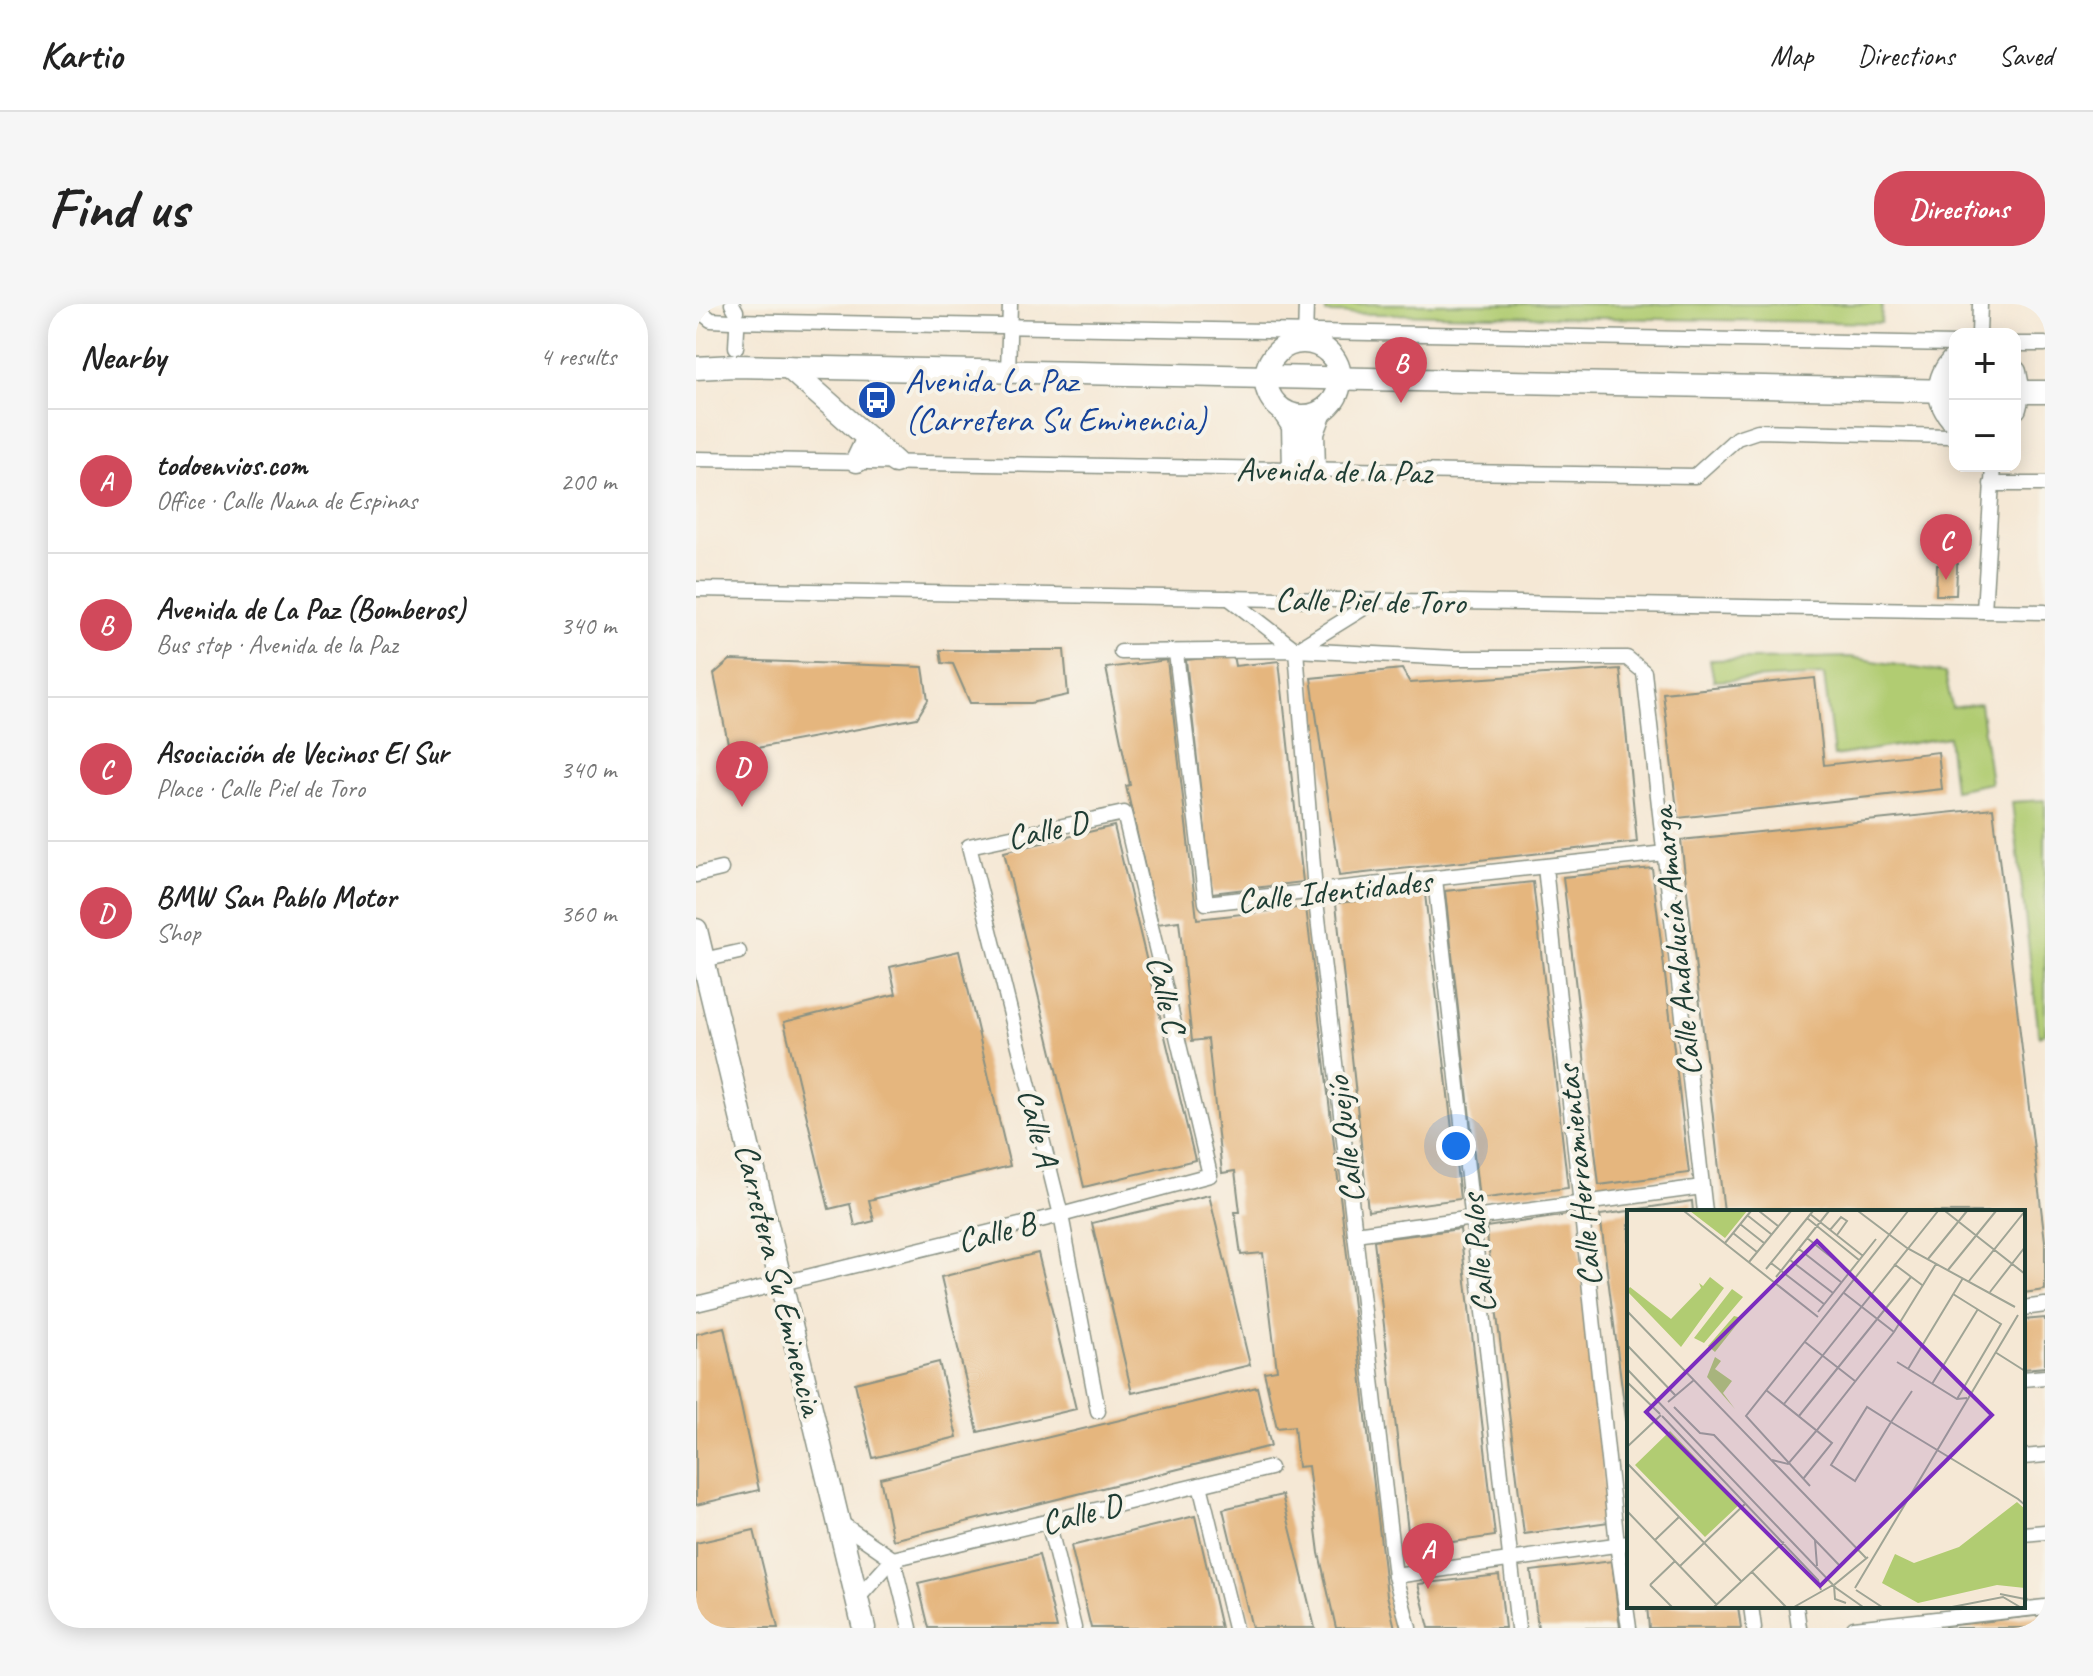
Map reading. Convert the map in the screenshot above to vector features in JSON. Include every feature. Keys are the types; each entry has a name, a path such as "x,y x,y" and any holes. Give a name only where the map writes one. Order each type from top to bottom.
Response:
{"main road":[{"path":"1284,412 1296,416 1321,412 1338,393 1340,379 1334,359 1305,337 1273,357 1266,377 1268,392 1274,403 1293,426 1304,470"},
{"path":"1949,364 1941,378 1947,391 1946,413 1949,416"},
{"path":"696,368 734,366 1947,391"},
{"path":"788,367 895,462"},
{"path":"2021,391 2045,392"},
{"path":"1304,470 1321,412"},
{"path":"857,461 868,438"},
{"name":"Carretera Su Eminencia","path":"696,930 864,1628"}],"street":[{"path":"1008,372 1010,304"},
{"path":"1305,337 1306,304"},
{"path":"1979,328 1980,304"},
{"path":"696,308 711,320 731,321 1010,326 1305,337 1949,344"},
{"path":"736,347 737,329"},
{"path":"2021,344 2045,344"},
{"name":"Avenida de la Paz","path":"696,459 1695,476 1737,438 1758,431 1949,436"},
{"path":"1986,472 1991,484"},
{"path":"1984,611 1992,472"},
{"path":"1991,484 2045,484"},
{"name":"Calle Piel de Toro","path":"696,589 2045,612"},
{"path":"1229,598 1296,650 1376,600"},
{"name":"Calle Piel de Toro","path":"1121,652 1296,650 1454,658 1627,658 1644,672"},
{"name":"Calle Quejío","path":"1296,650 1315,892 1395,1576 1409,1628"},
{"name":"Calle Identidades","path":"1176,653 1206,903 1665,853"},
{"name":"Calle Andalucía Amarga","path":"1644,672 1705,1210"},
{"name":"Calle D","path":"969,846 1124,813"},
{"name":"Calle C","path":"1124,813 1210,1175"},
{"name":"Calle A","path":"969,846 1061,1215 1098,1411"},
{"name":"Calle Herramientas","path":"1545,867 1627,1600"},
{"path":"696,875 721,869"},
{"name":"Calle Palos","path":"1435,879 1518,1628"},
{"path":"703,960 739,952"},
{"name":"Calle B","path":"696,1304 1061,1215 1210,1175"},
{"path":"1355,1234 1702,1187"},
{"path":"2025,1308 2045,1305"},
{"path":"2025,1379 2045,1377"},
{"path":"2025,1457 2045,1455"},
{"name":"Calle D","path":"893,1559 1270,1468"},
{"path":"1200,1485 1235,1628"},
{"path":"838,1521 893,1559 910,1628"},
{"path":"1048,1521 1074,1628"},
{"path":"2025,1534 2045,1532"},
{"path":"1395,1576 1623,1544"},
{"path":"857,1599 893,1559"},
{"path":"1854,1628 2045,1607"},
{"name":"Calle Herramientas","path":"1628,1608 1629,1628"},
{"path":"1751,1608 1754,1628"},
{"path":"1796,1608 1799,1628"}],"green space":[{"path":"1326,304 1882,304 1881,323 1326,313"},
{"path":"1850,657 1945,673 1952,708 1980,704 1991,783 1954,790 1948,737 1834,756 1824,675 1714,681 1710,660"},
{"path":"2045,800 2045,1033 2039,1036 2012,802"}],"building":[{"path":"1945,541 1958,543 1956,595 1936,595 1937,565 1942,565"},
{"path":"940,650 1064,650 1068,695 1031,703 970,703 953,664 942,663"},
{"path":"1233,655 1235,666 1279,661 1303,882 1212,893 1186,660"},
{"path":"730,660 923,667 928,700 917,718 730,753 714,674"},
{"path":"1167,660 1197,919 1306,907 1387,1595 1395,1628 1336,1628 1319,1553 1308,1466 1298,1467 1294,1426 1277,1428 1264,1372 1277,1370 1263,1253 1241,1255 1235,1212 1240,1212 1235,1171 1222,1173 1208,1039 1192,1041 1179,921 1158,924 1126,786 1130,785 1106,668"},
{"path":"1402,669 1410,683 1620,669 1637,842 1339,876 1311,678"},
{"path":"1815,678 1824,765 1938,752 1942,789 1678,818 1663,693"},
{"path":"1993,808 2045,1241 2045,1290 2025,1293 2025,1210 1724,1210 1681,840"},
{"path":"1114,826 1195,1160 1084,1187 1004,852"},
{"path":"1652,868 1689,1173 1599,1185 1563,877"},
{"path":"1533,882 1568,1188 1479,1199 1445,891"},
{"path":"1425,894 1460,1199 1368,1211 1336,903"},
{"path":"959,951 1010,1166 869,1200 874,1221 855,1226 850,1204 829,1209 784,1022 896,994 890,967"},
{"path":"1209,1195 1250,1365 1132,1393 1092,1223"},
{"path":"1692,1201 1693,1210 1632,1210"},
{"path":"1627,1211 1627,1427 1600,1215"},
{"path":"1575,1214 1609,1522 1524,1534 1486,1227"},
{"path":"1460,1229 1495,1536 1410,1548 1374,1240"},
{"path":"1038,1253 1076,1409 978,1432 941,1277"},
{"path":"2045,1318 2045,1367 2025,1369 2025,1320"},
{"path":"724,1327 759,1490 696,1505 696,1334"},
{"path":"939,1362 957,1437 873,1458 855,1383"},
{"path":"1257,1387 1271,1446 893,1540 880,1478"},
{"path":"1282,1495 1315,1628 1252,1628 1223,1509"},
{"path":"1195,1516 1221,1628 1091,1628 1071,1546"},
{"path":"754,1530 778,1628 696,1628 696,1543"},
{"path":"1039,1555 1057,1628 929,1628 918,1583"},
{"path":"1612,1561 1620,1628 1538,1628 1531,1571"},
{"path":"1499,1575 1505,1628 1429,1628 1418,1584"},
{"path":"1647,1608 1738,1608 1741,1628 1649,1628"},
{"path":"2043,1615 2044,1628 1945,1628 1945,1626"}],"place":[{"name":"Avenida La Paz (Carretera Su Eminencia)","path":"877,400"},
{"name":"Avenida de La Paz (Bomberos)","path":"1401,403"},
{"name":"Asociación de Vecinos El Sur","path":"1946,580"},
{"name":"BMW San Pablo Motor","path":"742,807"},
{"name":"todoenvios.com","path":"1428,1589"}]}
